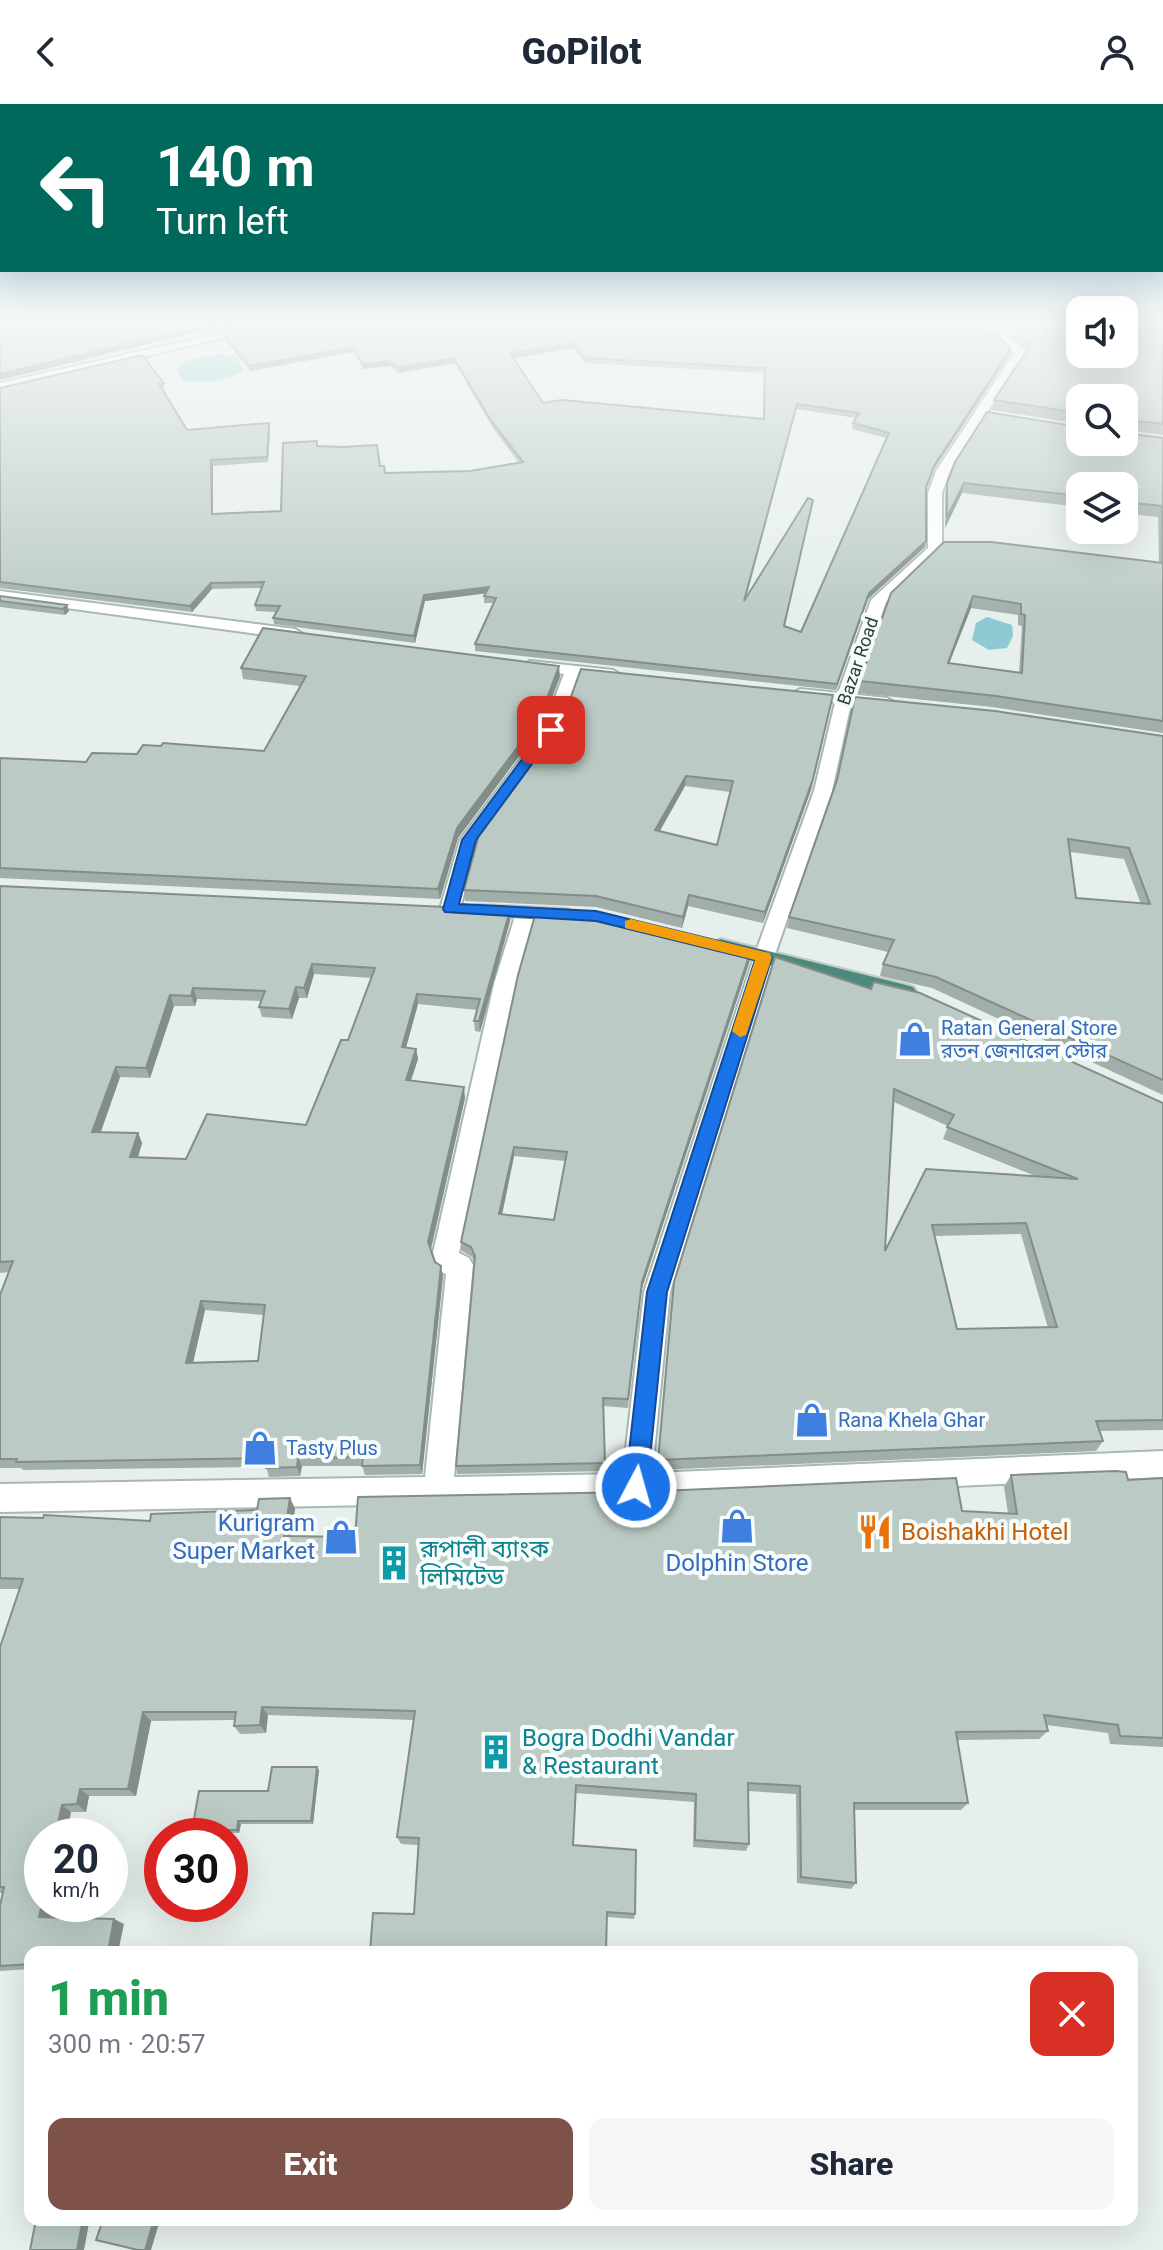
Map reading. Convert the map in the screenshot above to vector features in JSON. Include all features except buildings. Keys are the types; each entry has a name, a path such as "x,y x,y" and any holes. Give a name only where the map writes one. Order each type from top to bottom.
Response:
{"highway":[{"path":"442,908 582,915"},
{"path":"703,942 924,996"}],"street":[{"name":"Bazar Road","path":"636,1487 657,1292 764,957 823,791 844,699 879,600 935,549 935,493 943,471 984,421"},
{"path":"0,595 310,636"},
{"path":"515,664 637,677"},
{"path":"442,908 469,840 551,730 573,671"},
{"path":"780,692 903,705"},
{"path":"438,1492 460,1265 448,1264 446,1253 505,984 526,913"},
{"path":"0,1498 636,1487 1163,1464"}],"water":[{"path":"987,617 1012,625 1013,636 1007,648 989,650 972,640 976,623"}],"slow traffic":[{"path":"631,924 764,957 740,1031"}],"place":[{"name":"Ratan General Store রতন জেনারেল স্টোর","path":"915,1039"},
{"name":"Rana Khela Ghar","path":"812,1420"},
{"name":"Tasty Plus","path":"260,1448"},
{"name":"Dolphin Store","path":"737,1526"},
{"name":"Boishakhi Hotel","path":"875,1532"},
{"name":"Kurigram Super Market","path":"341,1537"},
{"name":"রূপালী ব্যাংক লিমিটেড","path":"394,1563"},
{"name":"Bogra Dodhi Vandar & Restaurant","path":"496,1752"}],"route":[{"path":"551,730 469,840 450,909 596,916 764,957 657,1292 636,1487"}]}
